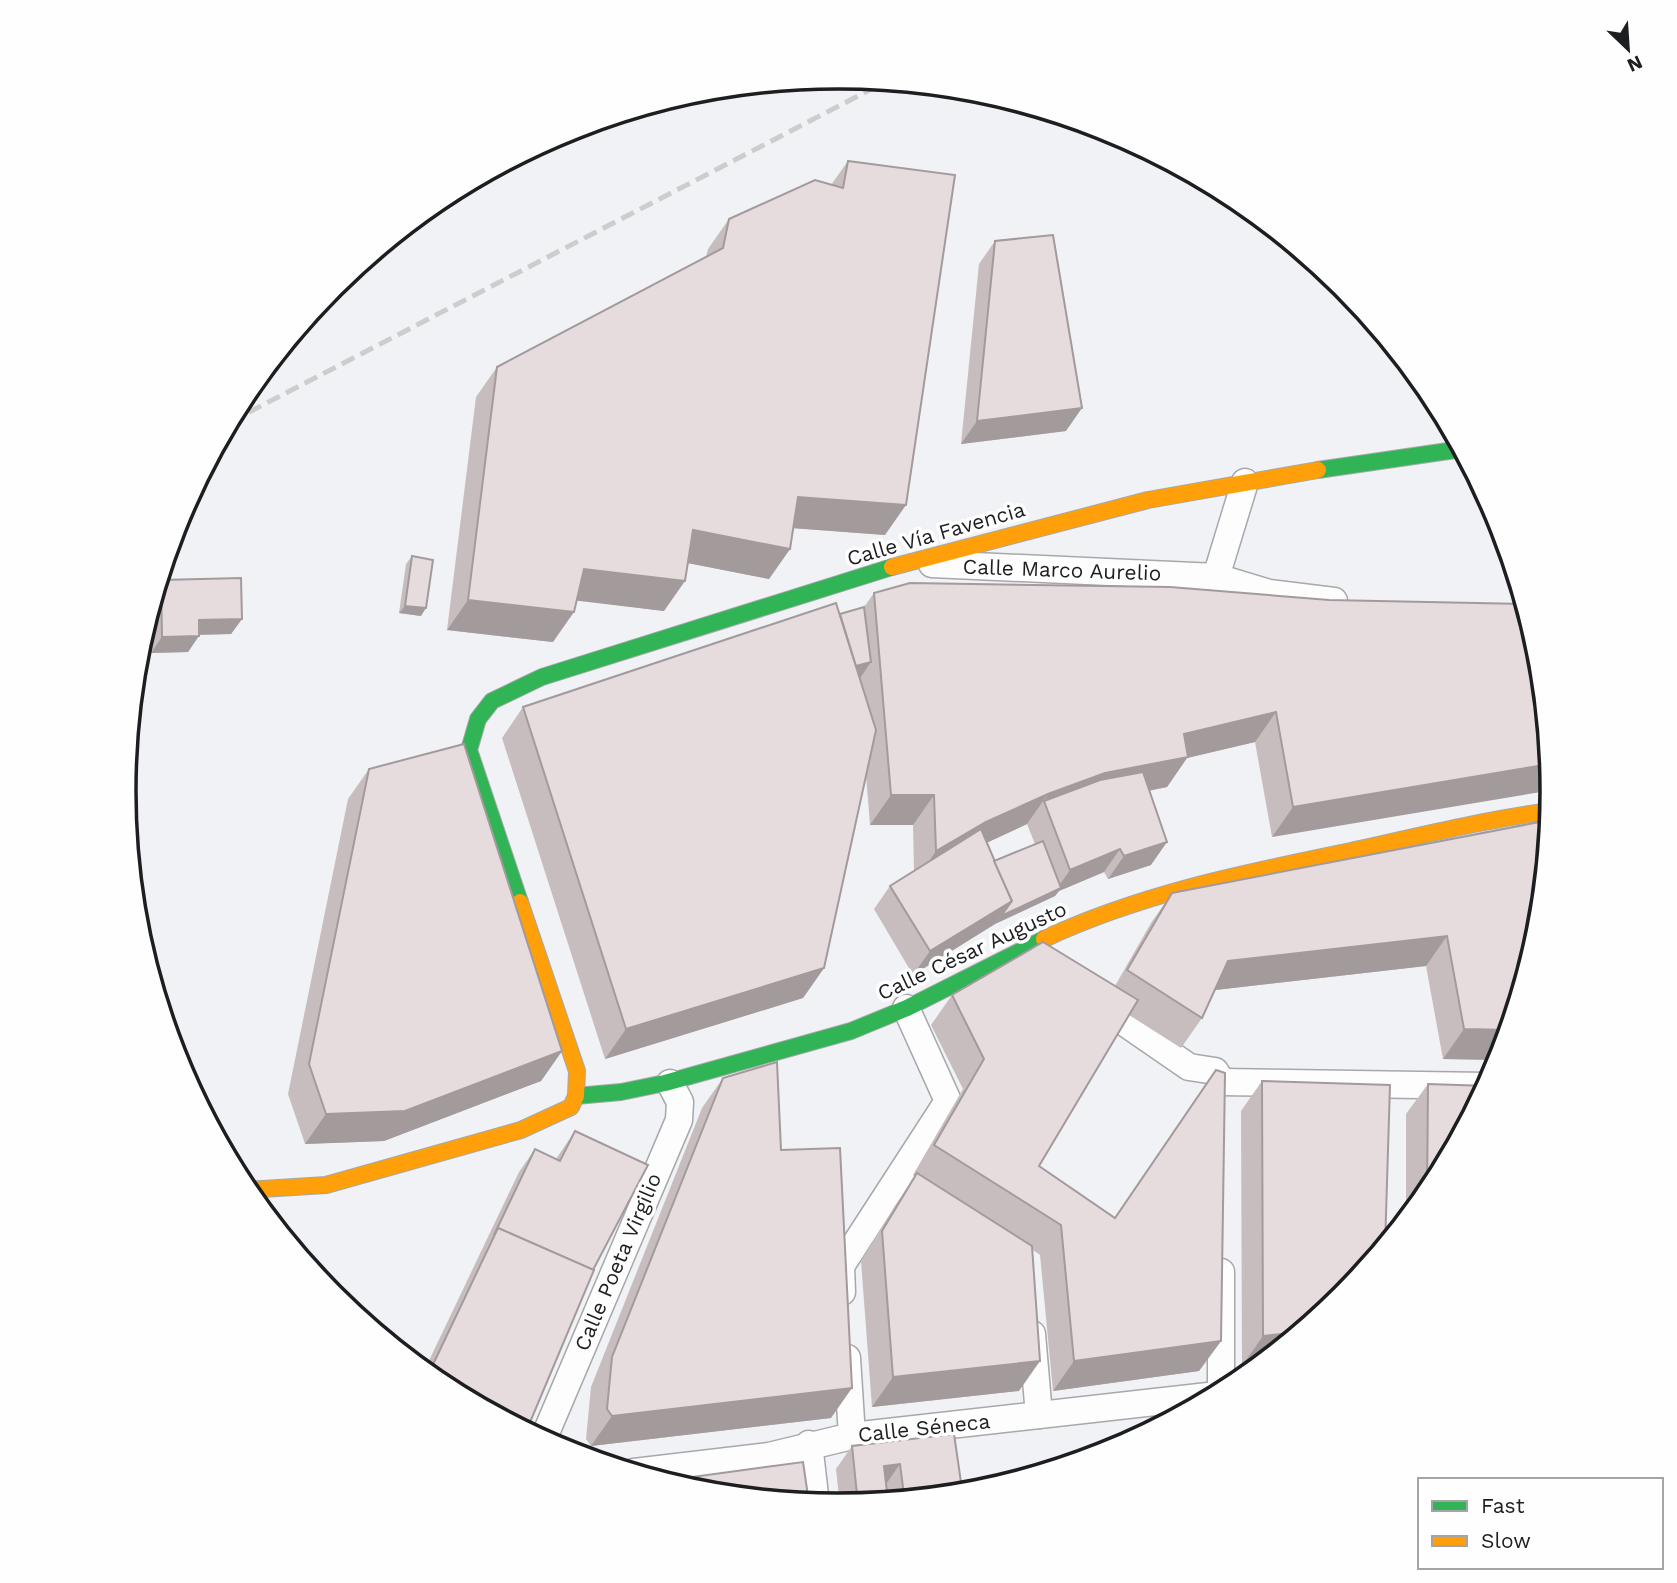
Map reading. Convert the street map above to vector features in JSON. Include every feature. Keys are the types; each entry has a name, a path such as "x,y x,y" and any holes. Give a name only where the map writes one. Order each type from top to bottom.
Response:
{"main road":[{"name":"Calle Vía Favencia","path":"576,1096 577,1071 469,750 474,723 484,706 509,691 542,677 1008,534 1148,500 1245,482 1452,450"},
{"name":"Calle César Augusto","path":"576,1096 603,1096 670,1083 824,1039 906,1008 1019,948 1098,915 1218,878 1494,818 1540,812"},
{"path":"260,1189 326,1185 425,1160 554,1118 571,1107 576,1096"}],"street":[{"path":"1216,577 1245,482"},
{"name":"Calle Marco Aurelio","path":"908,563 1216,577 1269,593 1316,601 1357,601"},
{"path":"1019,948 1043,967"},
{"path":"1077,990 1189,1067 1215,1071 1222,1082 1222,1109"},
{"path":"852,1436 841,1266 907,1190 948,1101 906,1008"},
{"path":"1222,1082 1384,1095 1475,1087"},
{"name":"Calle Poeta Virgilio","path":"547,1430 679,1120 680,1102 670,1083"},
{"path":"1219,1381 1221,1247"},
{"path":"1029,1306 1039,1415"},
{"name":"Calle Séneca","path":"655,1469 769,1456 809,1444 852,1436 1195,1397"},
{"path":"809,1444 815,1493"}],"building":[{"path":"848,161 955,175 906,505 798,497 790,549 693,530 685,581 584,569 574,612 468,600 497,367 723,248 729,219 815,180 843,188"},
{"path":"1053,235 1082,408 977,421 995,241"},
{"path":"412,556 433,560 426,608 405,606"},
{"path":"241,578 242,619 199,620 199,636 162,637 161,605 170,580"},
{"path":"910,583 1170,587 1329,600 1515,604 1535,700 1540,766 1293,807 1276,712 1184,734 1188,757 1105,773 1048,794 986,822 936,851 934,795 891,795 874,593"},
{"path":"836,603 876,730 824,968 626,1029 523,707"},
{"path":"864,607 871,662 856,666 840,614"},
{"path":"464,744 562,1051 405,1111 326,1114 309,1064 369,769"},
{"path":"1143,772 1167,842 1124,856 1120,849 1070,870 1044,801 1100,780"},
{"path":"1540,822 1535,883 1527,929 1517,973 1498,1030 1464,1029 1447,936 1228,961 1202,1018 1127,970 1172,893"},
{"path":"981,829 1012,901 930,951 890,886"},
{"path":"1043,841 1061,888 1001,916 1012,901 994,861"},
{"path":"1043,942 1138,1000 1039,1166 1115,1218 1216,1070 1225,1073 1221,1341 1074,1361 1061,1225 934,1145 984,1059 952,995"},
{"path":"777,1062 781,1150 840,1148 852,1388 612,1416 607,1409 612,1357 723,1078"},
{"path":"1262,1081 1390,1085 1385,1232 1335,1288 1302,1319 1284,1334 1263,1336"},
{"path":"1428,1084 1475,1086 1447,1143 1427,1174"},
{"path":"575,1131 648,1165 593,1270 498,1228 494,1235 535,1149 560,1161"},
{"path":"917,1173 1032,1246 1040,1361 893,1377 882,1231"},
{"path":"498,1228 594,1270 530,1422 487,1400 433,1364"},
{"path":"954,1434 961,1483 903,1490 900,1464 884,1466 887,1492 857,1493 852,1446"},
{"path":"803,1462 807,1493 747,1488 690,1477"}],"railway":[{"path":"247,413 869,90"}],"traffic: fast":[{"path":"1318,470 1452,450"},
{"path":"520,902 469,750 478,719 492,701 542,677 892,567"},
{"path":"576,1096 621,1092 665,1083 851,1031 907,1008 1044,939"}],"traffic: slow":[{"path":"892,567 1148,500 1318,470"},
{"path":"1044,939 1117,909 1193,886 1448,829 1540,813"},
{"path":"260,1189 326,1185 521,1130 571,1107 576,1096 577,1071 520,902"}]}
